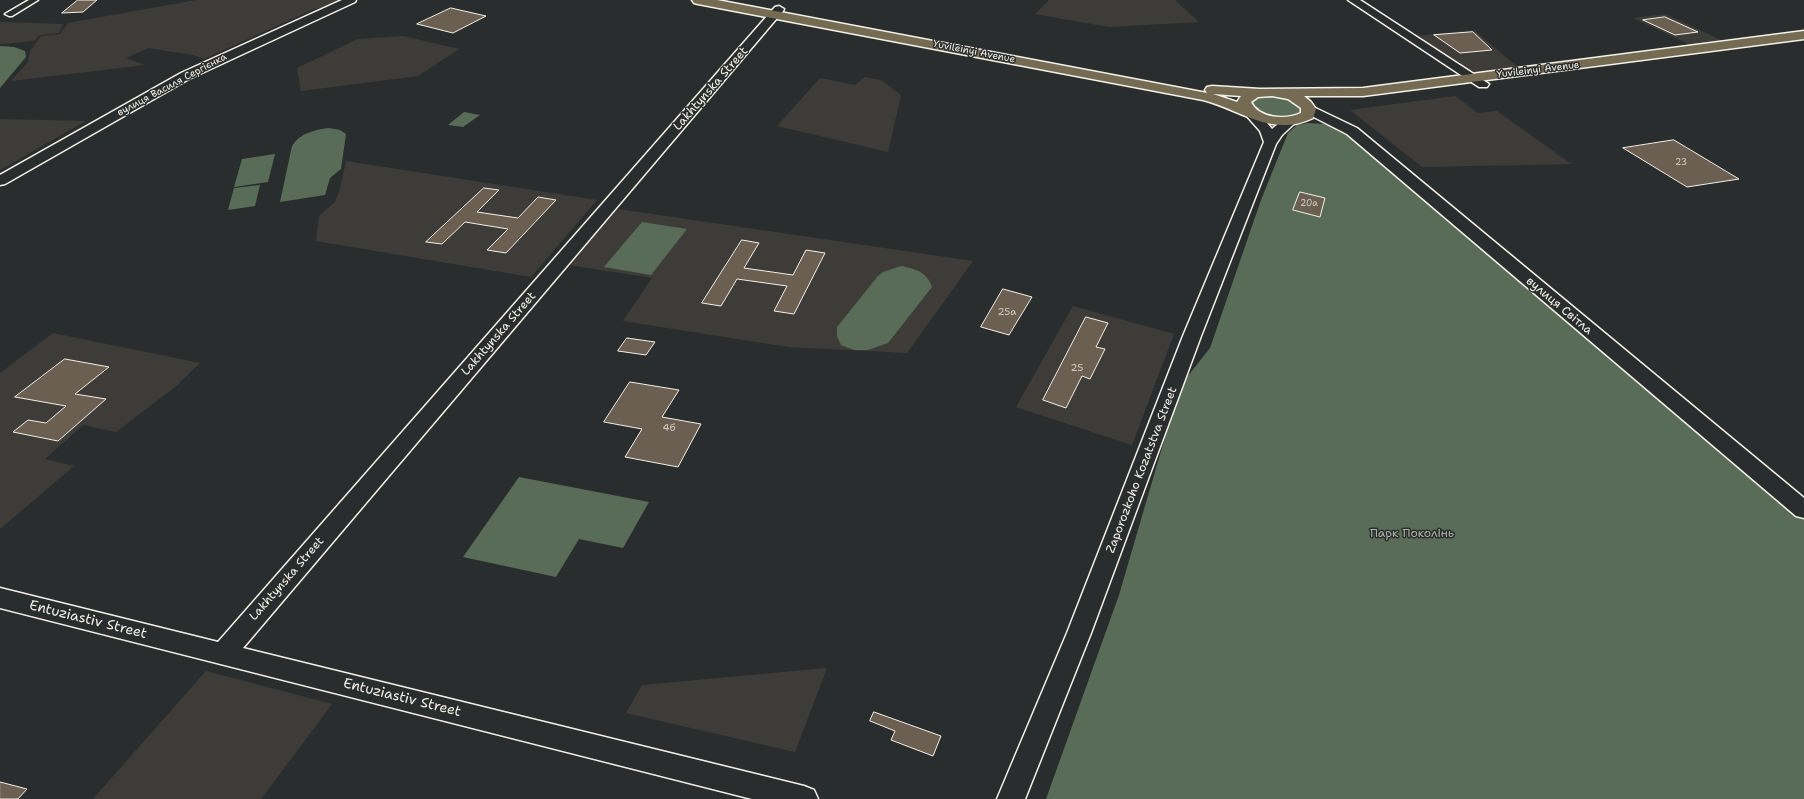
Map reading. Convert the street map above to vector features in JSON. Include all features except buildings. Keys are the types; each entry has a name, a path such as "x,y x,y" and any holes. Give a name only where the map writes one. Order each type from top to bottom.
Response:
{"main road":[{"name":"Yuvileinyi Avenue","path":"698,0 777,12 1215,90 1266,93 1362,92 1478,81 1804,42"},
{"name":"Yuvileinyi Avenue","path":"730,0 777,12 1203,96 1223,101 1263,118 1290,121"},
{"name":"Yuvileinyi Avenue","path":"1308,108 1478,81 1804,35"},
{"path":"1250,113 1244,107 1246,98 1266,93 1293,97 1308,108 1308,115 1302,119 1290,121"}],"street":[{"path":"10,14 34,0"},
{"name":"вулиця Василя Сергієнка","path":"0,181 185,76 351,0"},
{"path":"1353,0 1478,81"},
{"name":"Lakhtynska Street","path":"223,654 777,12"},
{"name":"вулиця Світла","path":"1308,108 1339,126 1352,131 1804,510"},
{"path":"1250,113 1266,130 1270,140"},
{"path":"1290,121 1321,122 1339,126"},
{"name":"Zaporozkoho Kozatstva Street","path":"1011,799 1079,633 1192,336 1266,154 1270,140 1280,127 1290,121"},
{"name":"Entuziastiv Street","path":"0,598 804,799"}],"shaded area":[{"path":"196,0 344,0 328,7 314,9 204,59 193,55 148,48 126,58 145,65 11,81 28,62 30,51 41,36 60,34 68,23"},
{"path":"1049,0 1175,0 1199,22 1109,27 1035,14"},
{"path":"1666,14 1725,42 1693,46 1633,18"},
{"path":"0,23 63,24 59,33 40,35 34,41 0,44"},
{"path":"1474,30 1521,70 1483,74 1471,71 1415,36"},
{"path":"403,36 459,49 418,76 301,91 297,68 358,39"},
{"path":"865,77 881,80 901,95 888,152 777,126 820,78 855,85"},
{"path":"1455,96 1478,113 1497,111 1571,164 1422,167 1350,110"},
{"path":"0,119 86,121 0,170"},
{"path":"346,161 597,200 531,277 316,241 319,216 335,202 340,189"},
{"path":"618,209 973,261 907,353 788,347 623,321 652,278 569,265"},
{"path":"1073,306 1174,334 1132,445 1016,407"},
{"path":"53,333 200,363 175,387 116,432 83,425 45,459 74,466 0,529 0,373"},
{"path":"827,668 795,752 626,713 642,685"},
{"path":"206,671 332,704 261,799 93,799"}],"green space":[{"path":"0,46 14,47 25,51 26,57 0,88"},
{"path":"1261,94 1288,97 1307,112 1279,120 1253,111 1250,99"},
{"path":"464,112 480,115 463,127 448,125"},
{"name":"Парк Поколінь","path":"1308,123 1324,124 1343,130 1804,519 1804,799 1046,799 1119,595 1180,386 1210,348 1261,200 1288,133 1297,125"},
{"path":"329,128 340,130 346,134 341,169 330,178 325,195 280,202 292,146 303,135"},
{"path":"275,154 268,182 234,187 242,159"},
{"path":"260,185 255,206 228,210 234,188"},
{"path":"642,222 687,229 651,275 604,267"},
{"path":"901,266 920,272 927,278 932,287 888,343 868,350 854,350 841,345 837,336 837,327 878,276 883,272"},
{"path":"519,477 649,502 623,548 579,539 556,577 463,557"}]}
